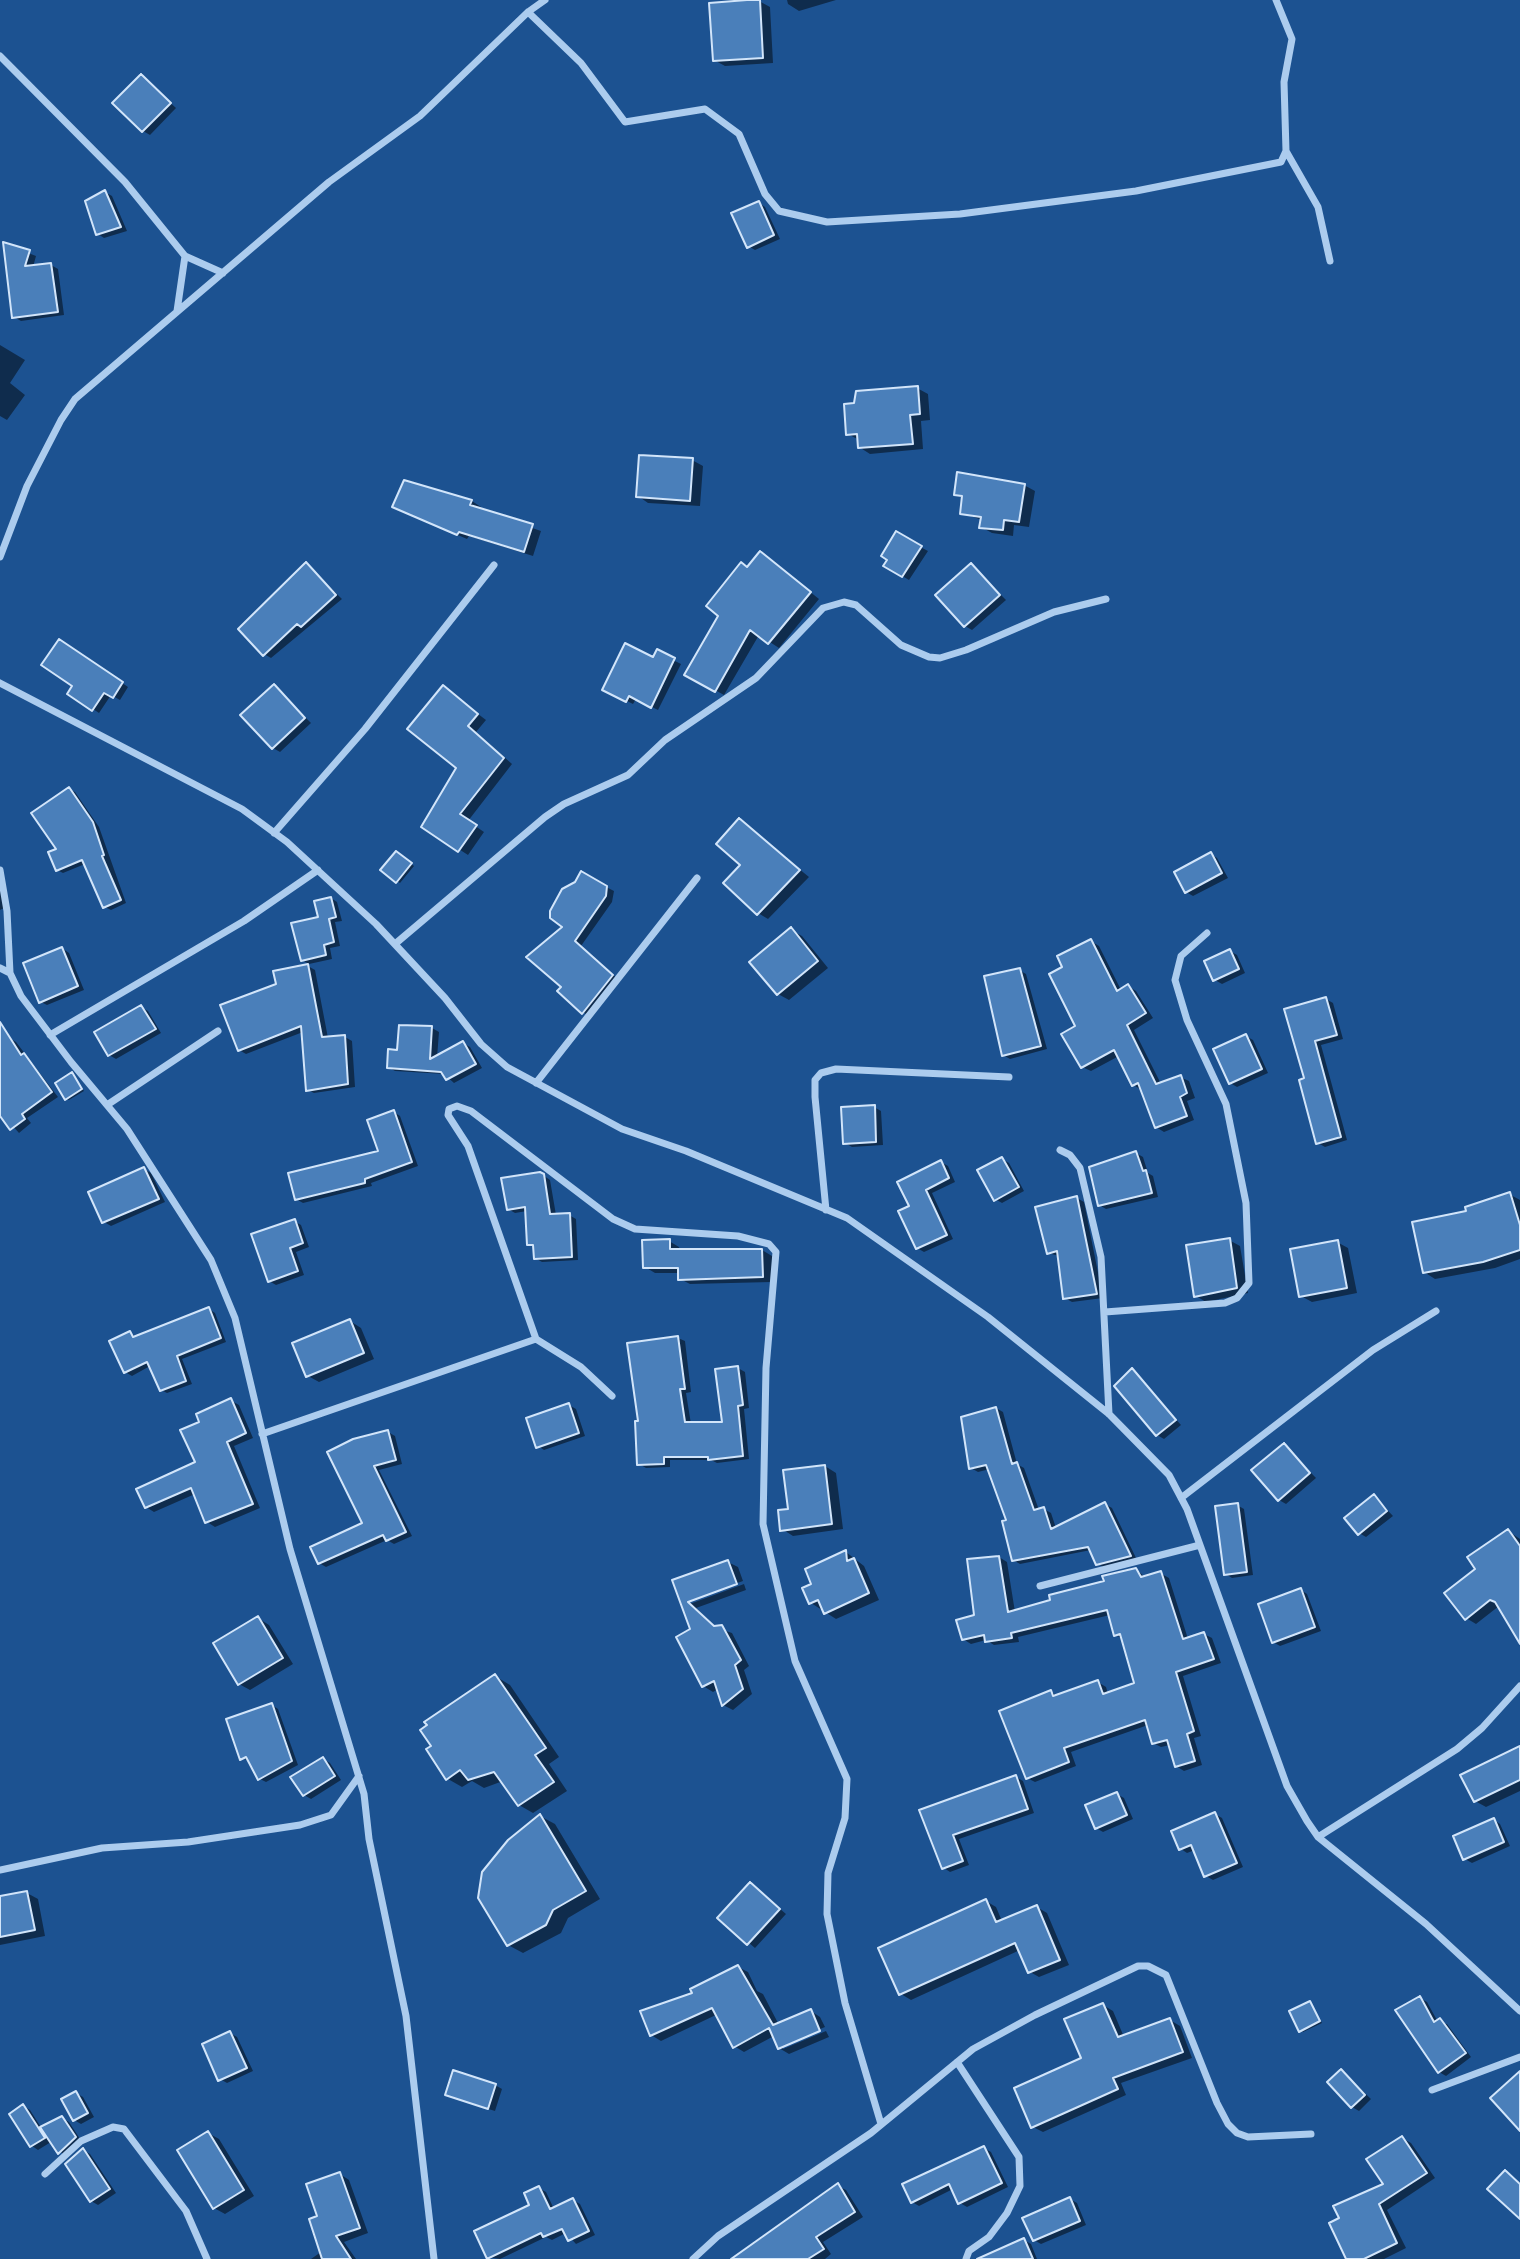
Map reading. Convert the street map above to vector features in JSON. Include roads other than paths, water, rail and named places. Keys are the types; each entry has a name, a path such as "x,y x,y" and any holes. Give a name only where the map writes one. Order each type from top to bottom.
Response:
{"street":[{"path":"0,557 27,486 61,420 75,399 329,182 419,116 527,12 545,0"},
{"path":"527,12 581,63 625,122 705,109 739,134 765,194 779,211 827,222 960,214 1136,191 1281,162 1286,151 1284,82 1292,39 1276,0"},
{"path":"0,57 125,182 185,256 223,273"},
{"path":"1286,151 1318,207 1329,261"},
{"path":"177,312 185,256"},
{"path":"274,833 365,729 494,565"},
{"path":"394,944 545,817 564,804 628,775 665,740 756,677 824,608 844,601 856,605 901,645 929,657 940,658 966,650 1054,612 1106,599"},
{"path":"0,683 242,809 274,833 318,870 394,944 493,1057 622,1129 686,1151 847,1218 988,1317 1109,1414 1169,1475 1181,1499 1287,1786 1318,1837 1426,1924 1520,2011"},
{"path":"0,870 7,911 10,973 20,996 127,1129 211,1260 235,1318 290,1549 359,1776 382,1908 406,2016 434,2259"},
{"path":"50,1035 244,920 318,870"},
{"path":"536,1083 697,878"},
{"path":"1105,1312 1225,1303 1237,1298 1249,1283 1246,1203 1226,1104 1187,1020 1175,980 1181,956 1207,933"},
{"path":"0,968 10,973"},
{"path":"107,1105 218,1031"},
{"path":"827,1210 815,1097 815,1080 821,1073 836,1069 1009,1077"},
{"path":"612,1396 581,1367 536,1339 468,1146 448,1115 449,1109 457,1106 471,1111 613,1219 635,1229 738,1236 769,1244 776,1252 766,1368 763,1524 795,1661 847,1779 845,1818 828,1873 827,1914 845,2003 881,2124"},
{"path":"1060,1150 1070,1155 1080,1168 1101,1257 1109,1414"},
{"path":"1181,1499 1373,1350 1436,1311"},
{"path":"262,1434 536,1339"},
{"path":"1040,1586 1200,1545"},
{"path":"1318,1837 1457,1749 1482,1728 1520,1686"},
{"path":"0,1870 102,1848 188,1842 300,1825 318,1820 337,1810 359,1776"},
{"path":"694,2259 718,2236 881,2124 973,2049 1035,2015 1138,1966 1148,1966 1166,1975 1228,2124 1237,2133 1248,2137 1311,2134"},
{"path":"1432,2090 1520,2057"},
{"path":"957,2062 1019,2157 1020,2186 1007,2213 989,2237 969,2251 966,2259"},
{"path":"45,2174 81,2141 113,2127 124,2129 186,2211 207,2259"}]}
